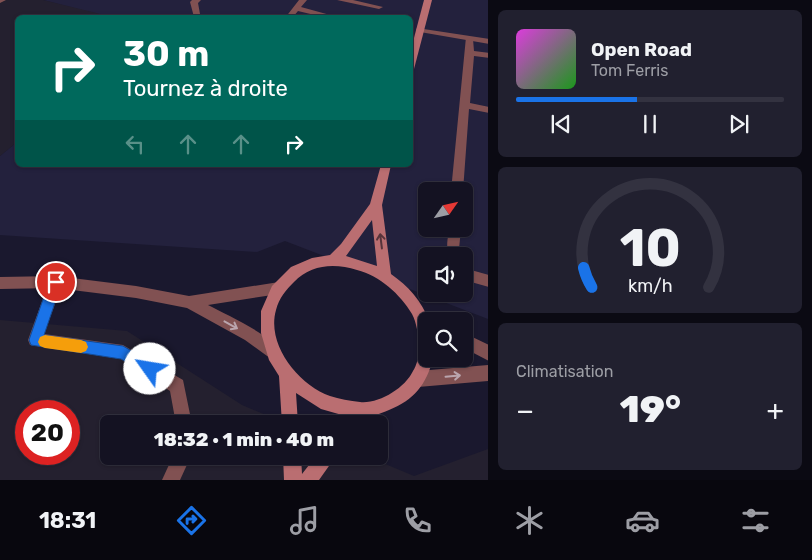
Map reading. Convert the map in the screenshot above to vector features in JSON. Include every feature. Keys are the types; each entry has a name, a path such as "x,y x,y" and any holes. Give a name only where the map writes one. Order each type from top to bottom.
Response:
{"street":[{"path":"197,0 194,2 197,15"},
{"path":"290,15 303,0"},
{"path":"342,0 379,7"},
{"path":"413,57 428,0"},
{"path":"296,8 325,15"},
{"path":"420,30 488,42"},
{"path":"459,182 470,53 469,39"},
{"path":"470,53 488,56"},
{"path":"464,105 488,110"},
{"path":"385,276 376,205 386,167"},
{"path":"333,260 345,248 376,205"},
{"path":"421,312 402,290 385,276 354,262 333,260 303,266 283,280 271,300 267,325 272,350 286,376 309,396 337,408 366,410 401,398 418,379 422,367"},
{"path":"473,277 488,281"},
{"path":"0,283 56,282 136,292 188,302 250,335 274,354"},
{"path":"56,282 35,340 123,352 178,386 183,415"},
{"path":"188,302 279,288"},
{"path":"473,345 488,354"},
{"path":"418,379 488,373"},
{"path":"286,376 289,415"},
{"path":"362,415 366,410"},
{"path":"171,480 178,465"},
{"path":"293,465 294,480"},
{"path":"308,480 320,465"}],"shaded area":[{"path":"0,0 43,0 105,15 15,15 15,144 0,156"},
{"path":"43,0 488,0 488,319 444,302 473,302 473,247 418,247 418,292 285,241 257,252 0,235 0,156 15,144 15,167 413,167 413,15 101,15"},
{"path":"0,320 127,331 242,405 266,415 100,415 100,465 388,465 414,476 488,449 488,480 0,480"}],"slow traffic":[{"path":"45,342 81,347"}],"route":[{"path":"56,282 35,340 123,352 150,369"}]}
